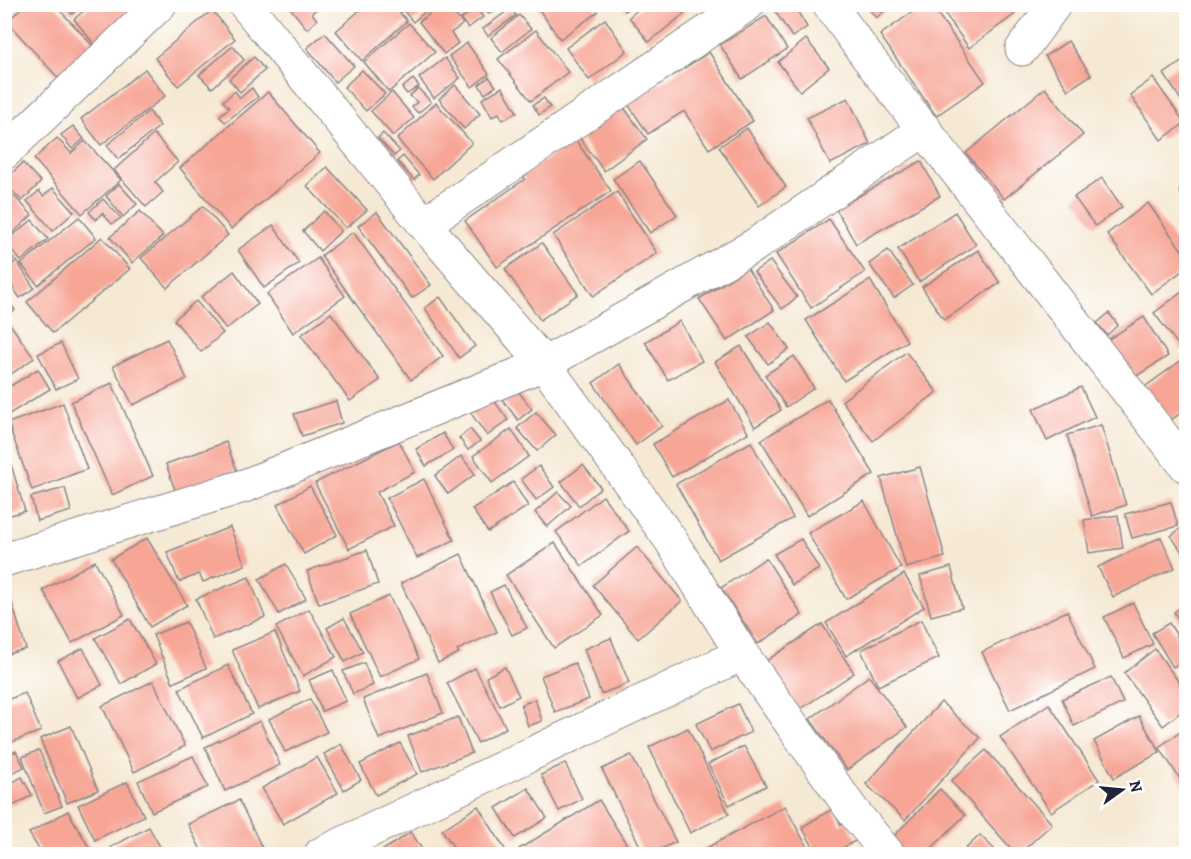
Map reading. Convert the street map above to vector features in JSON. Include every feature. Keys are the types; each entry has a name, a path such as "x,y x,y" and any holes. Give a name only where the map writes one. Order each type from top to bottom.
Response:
{"street":[{"path":"4,153 160,4"},
{"path":"245,4 424,224 544,364 670,538 742,654 852,810 888,855"},
{"path":"424,224 748,4"},
{"path":"829,4 866,55 1186,466"},
{"path":"1022,49 1055,4"},
{"path":"4,560 247,485 544,364 755,245 925,129"},
{"path":"336,851 742,654"}],"building":[{"path":"25,4 54,4 95,48 60,80 7,22"},
{"path":"64,4 84,4 72,14"},
{"path":"92,4 124,4 131,13 94,44 74,19"},
{"path":"287,4 322,4 312,13 317,20 307,29"},
{"path":"367,4 393,4 407,21 362,61 336,31"},
{"path":"398,4 434,4 413,22"},
{"path":"457,4 472,4 462,11"},
{"path":"482,4 495,4 497,7 489,14"},
{"path":"535,4 593,4 598,12 560,39"},
{"path":"620,4 632,4 625,11"},
{"path":"645,4 679,4 685,13 649,42 629,17"},
{"path":"778,4 793,4 807,27 792,37 773,8"},
{"path":"865,4 893,4 876,18"},
{"path":"924,4 931,4 985,82 936,116 880,35"},
{"path":"938,4 1008,4 1015,14 969,48"},
{"path":"441,5 447,5 463,24 451,33 458,43 444,54 419,22"},
{"path":"476,8 483,17 468,28 461,19"},
{"path":"511,8 516,15 488,36 483,29"},
{"path":"212,10 235,39 178,86 155,58"},
{"path":"519,15 531,29 502,52 491,38"},
{"path":"766,16 787,49 742,79 720,45"},
{"path":"605,19 627,51 589,80 566,48"},
{"path":"409,23 435,52 389,92 364,62"},
{"path":"536,30 568,72 531,101 498,59"},
{"path":"325,33 354,66 335,82 307,48"},
{"path":"806,39 829,68 800,91 778,62"},
{"path":"1068,41 1091,75 1068,90 1045,56"},
{"path":"467,43 489,74 472,87 449,56"},
{"path":"233,46 244,60 212,88 199,75"},
{"path":"709,52 753,121 709,149 684,111 648,134 628,104"},
{"path":"254,57 265,70 240,92 229,79"},
{"path":"445,58 460,78 434,98 419,78"},
{"path":"1186,59 1186,108 1164,74"},
{"path":"145,69 165,96 101,145 81,119"},
{"path":"362,70 385,94 366,111 344,87"},
{"path":"489,77 496,86 485,94 479,85"},
{"path":"1153,78 1185,123 1161,140 1130,95"},
{"path":"413,79 419,86 407,94 402,88"},
{"path":"455,85 480,114 464,129 439,99"},
{"path":"502,87 517,112 503,120 499,113 492,117 482,99"},
{"path":"252,88 258,97 225,122 219,116 229,108 223,101 235,91 240,98"},
{"path":"418,88 431,102 418,113 412,107 417,102 410,96"},
{"path":"1045,88 1083,135 1004,199 966,153"},
{"path":"268,92 320,153 231,229 180,168"},
{"path":"392,92 414,118 393,136 371,111"},
{"path":"544,98 550,107 539,115 533,105"},
{"path":"848,98 870,144 830,164 807,118"},
{"path":"436,103 472,143 433,179 397,139"},
{"path":"622,105 647,139 604,171 579,137"},
{"path":"149,111 160,126 118,159 107,145"},
{"path":"4,112 10,119 4,124"},
{"path":"73,126 84,139 72,149 61,135"},
{"path":"747,128 786,187 759,206 719,147"},
{"path":"383,133 400,151 394,156 378,138"},
{"path":"154,134 178,162 155,182 163,192 146,207 114,170"},
{"path":"57,138 71,153 85,141 121,180 82,214 34,159"},
{"path":"575,139 611,191 497,267 465,221 525,179 523,176"},
{"path":"403,156 419,175 414,180 397,161"},
{"path":"640,161 677,215 650,233 613,179"},
{"path":"921,161 940,196 856,244 836,209"},
{"path":"23,163 41,182 22,201 4,183 4,180"},
{"path":"327,167 367,210 346,228 307,186"},
{"path":"1102,178 1122,207 1095,226 1074,197"},
{"path":"119,184 137,204 123,217 106,196"},
{"path":"1186,186 1186,202 1179,191"},
{"path":"53,188 74,212 53,231 27,201 39,191 43,196"},
{"path":"617,192 657,253 593,296 553,235"},
{"path":"14,196 32,215 12,234 4,225 4,204"},
{"path":"103,199 121,218 112,224 102,213 96,220 89,212"},
{"path":"1148,203 1186,256 1186,268 1151,294 1107,234"},
{"path":"203,206 228,235 167,288 141,258"},
{"path":"140,211 163,236 132,263 110,237"},
{"path":"324,211 341,231 320,251 303,231"},
{"path":"377,212 431,285 412,298 358,226"},
{"path":"955,212 976,245 919,282 898,249"},
{"path":"79,217 96,238 38,285 21,264"},
{"path":"829,219 865,272 811,308 776,254"},
{"path":"32,220 48,239 21,261 5,242"},
{"path":"273,225 299,263 264,288 238,250"},
{"path":"353,232 443,356 411,380 321,256"},
{"path":"102,237 130,269 53,333 27,302"},
{"path":"542,243 578,294 540,320 505,269"},
{"path":"4,246 14,259 4,265"},
{"path":"888,250 913,285 894,298 869,264"},
{"path":"978,250 1000,283 944,320 922,287"},
{"path":"318,258 345,296 293,333 267,294"},
{"path":"17,261 34,288 20,298 4,275 4,268"},
{"path":"770,261 797,297 782,309 754,272"},
{"path":"747,268 774,310 727,341 699,299"},
{"path":"234,271 258,304 226,329 201,297"},
{"path":"870,280 907,341 844,381 806,320"},
{"path":"1186,289 1186,349 1183,351 1154,313"},
{"path":"4,295 15,310 5,317 34,358 4,379"},
{"path":"440,297 475,346 459,358 425,308"},
{"path":"196,301 223,333 201,352 174,320"},
{"path":"331,313 380,380 350,401 301,335"},
{"path":"1109,313 1118,325 1107,335 1097,323"},
{"path":"1144,317 1168,356 1132,379 1107,340"},
{"path":"680,321 702,361 668,380 645,342"},
{"path":"770,322 789,349 768,364 748,337"},
{"path":"167,339 187,379 133,405 113,366"},
{"path":"61,343 78,379 56,389 38,354"},
{"path":"741,346 781,410 755,427 715,362"},
{"path":"906,352 937,392 873,441 842,401"},
{"path":"794,356 814,388 786,407 765,375"},
{"path":"1186,357 1186,409 1167,423 1142,389"},
{"path":"619,364 662,426 636,445 593,383"},
{"path":"38,369 50,389 6,416 4,390"},
{"path":"112,383 153,476 112,495 71,402"},
{"path":"515,387 532,409 518,420 501,398"},
{"path":"1081,387 1095,417 1047,441 1033,409"},
{"path":"491,396 508,420 487,436 470,412"},
{"path":"828,399 874,474 807,516 761,440"},
{"path":"729,400 748,433 672,477 653,444"},
{"path":"336,401 342,423 302,436 294,414"},
{"path":"63,403 87,469 32,490 8,423"},
{"path":"536,412 556,435 537,451 517,428"},
{"path":"1101,425 1126,505 1092,516 1067,435"},
{"path":"1186,425 1186,444 1178,432"},
{"path":"470,429 480,441 468,450 459,438"},
{"path":"511,429 529,456 492,483 473,456"},
{"path":"443,433 453,450 426,466 416,449"},
{"path":"4,441 25,511 4,517"},
{"path":"399,441 415,472 377,492 394,526 349,549 315,483"},
{"path":"226,442 237,471 176,493 166,464"},
{"path":"751,442 793,518 718,560 676,484"},
{"path":"461,456 475,474 448,494 435,476"},
{"path":"583,465 601,488 579,506 561,482"},
{"path":"539,466 554,487 536,500 521,479"},
{"path":"920,467 945,557 906,568 881,478"},
{"path":"424,479 454,540 417,558 387,498"},
{"path":"513,482 528,506 488,532 472,509"},
{"path":"310,486 337,535 304,554 277,505"},
{"path":"65,488 71,511 37,521 31,497"},
{"path":"558,492 571,506 547,527 535,512"},
{"path":"603,496 629,531 582,566 556,532"},
{"path":"864,501 901,568 846,599 808,533"},
{"path":"1171,502 1178,526 1132,538 1125,514"},
{"path":"1118,515 1123,548 1089,553 1084,520"},
{"path":"1186,524 1186,558 1171,536"},
{"path":"230,527 245,565 203,582 199,574 179,582 167,552"},
{"path":"1161,537 1175,568 1113,597 1098,567"},
{"path":"147,538 187,605 150,627 111,559"},
{"path":"801,539 819,569 792,585 774,554"},
{"path":"555,543 603,615 554,648 506,575"},
{"path":"637,547 682,601 638,639 593,585"},
{"path":"367,550 378,584 319,604 307,571"},
{"path":"461,554 497,632 457,650 459,653 438,663 401,583"},
{"path":"766,558 802,615 758,644 721,588"},
{"path":"95,561 124,615 72,643 43,590"},
{"path":"286,564 306,599 279,614 259,579"},
{"path":"951,567 962,608 931,616 920,576"},
{"path":"904,574 924,607 846,656 826,623"},
{"path":"249,577 265,617 213,639 196,599"},
{"path":"504,585 527,628 512,635 490,592"},
{"path":"389,596 419,659 380,677 350,614"},
{"path":"11,600 26,649 4,655 4,602"},
{"path":"1133,603 1153,644 1124,658 1104,617"},
{"path":"1186,604 1186,633 1174,612"},
{"path":"309,609 336,657 303,676 276,627"},
{"path":"1067,611 1095,669 1010,710 982,652"},
{"path":"344,618 363,652 345,662 327,628"},
{"path":"130,619 156,664 121,684 95,638"},
{"path":"921,620 939,658 878,686 861,650"},
{"path":"186,622 206,668 173,683 153,635"},
{"path":"1169,623 1186,650 1186,659 1173,667 1152,633"},
{"path":"822,624 854,673 796,712 763,663"},
{"path":"275,632 300,691 258,709 232,650"},
{"path":"611,638 629,683 601,694 584,649"},
{"path":"83,648 102,685 77,698 58,661"},
{"path":"1155,649 1186,692 1186,708 1163,726 1124,673"},
{"path":"364,663 373,685 353,694 343,671"},
{"path":"575,663 589,699 555,712 541,676"},
{"path":"228,665 252,714 203,738 179,689"},
{"path":"505,667 519,696 500,706 486,677"},
{"path":"475,668 506,728 478,743 447,683"},
{"path":"333,670 346,701 322,711 309,680"},
{"path":"427,673 443,713 379,739 363,699"},
{"path":"869,676 907,727 847,770 810,719"},
{"path":"1111,677 1123,703 1074,726 1062,699"},
{"path":"153,681 185,746 134,772 102,706"},
{"path":"25,693 41,731 4,745 4,701"},
{"path":"310,699 327,732 285,752 269,719"},
{"path":"535,699 542,721 528,726 521,705"},
{"path":"941,702 980,738 905,820 866,784"},
{"path":"738,704 751,732 710,752 696,724"},
{"path":"1049,704 1099,780 1051,812 1000,737"},
{"path":"1139,716 1160,752 1114,778 1094,741"},
{"path":"458,717 472,753 422,772 408,736"},
{"path":"260,721 280,765 225,791 205,747"},
{"path":"71,726 98,790 67,803 40,739"},
{"path":"688,728 729,814 690,833 649,747"},
{"path":"1186,728 1186,788 1159,747"},
{"path":"400,743 417,774 376,795 360,764"},
{"path":"341,744 361,780 344,790 324,754"},
{"path":"744,746 766,786 729,805 708,764"},
{"path":"39,750 62,806 44,813 22,757"},
{"path":"986,750 1052,824 1019,854 1016,854 951,781"},
{"path":"16,751 24,767 4,777 4,757"},
{"path":"631,755 676,842 650,854 644,854 602,769"},
{"path":"193,756 208,787 152,812 138,781"},
{"path":"317,757 338,793 283,824 262,788"},
{"path":"565,763 582,799 559,811 541,775"},
{"path":"22,777 32,795 13,806 4,787"},
{"path":"127,782 144,816 95,840 78,805"},
{"path":"528,788 547,818 515,838 496,808"},
{"path":"940,789 965,815 926,854 900,854 887,843"},
{"path":"239,800 265,854 203,854 188,824"},
{"path":"599,800 629,848 619,854 523,854 519,849"},
{"path":"478,806 508,854 458,854 442,830"},
{"path":"785,806 807,847 793,854 695,854"},
{"path":"832,809 841,825 846,821 857,840 832,854 817,854 802,827"},
{"path":"68,811 90,849 79,854 42,854 29,833"},
{"path":"149,827 164,854 115,854 111,847"},
{"path":"411,832 425,854 377,854"},
{"path":"980,835 999,854 960,854"}]}
